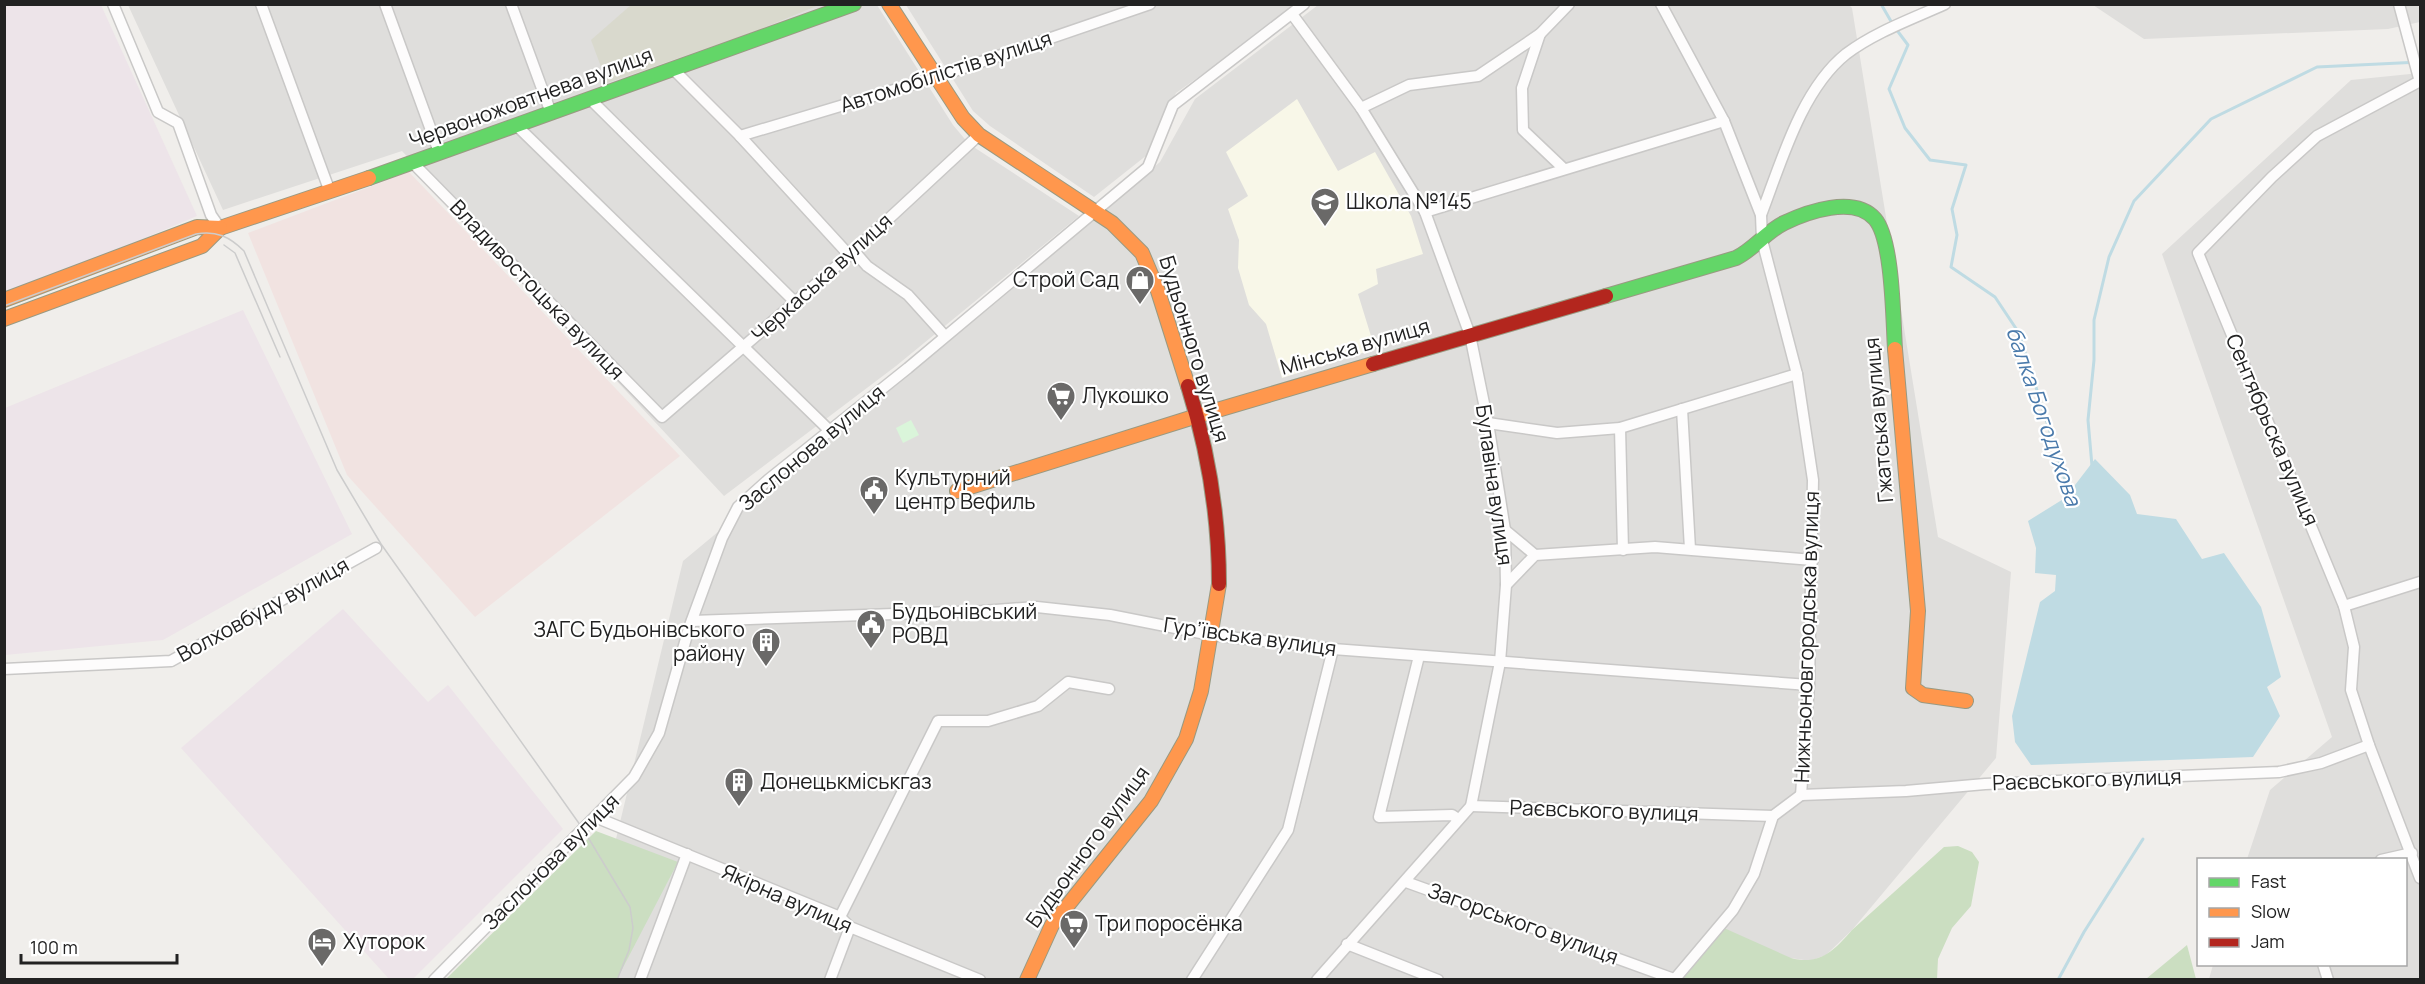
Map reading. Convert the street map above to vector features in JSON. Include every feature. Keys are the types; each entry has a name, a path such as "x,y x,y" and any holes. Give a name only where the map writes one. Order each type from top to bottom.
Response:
{"main road":[{"name":"Червоножовтнева вулиця","path":"4,300 198,227 220,228 330,192 854,4"},
{"name":"Будьонного вулиця","path":"889,4 963,118 980,135 1112,223 1142,253 1158,291 1197,416 1213,495 1219,542 1219,585 1201,691 1186,739 1151,801 1052,925 1027,980"},
{"name":"Гжатська вулиця","path":"1762,240 1772,231 1829,207 1860,210 1873,218 1879,228 1887,251 1918,611 1913,688 1923,695 1966,701"},
{"name":"Червоножовтнева вулиця","path":"4,319 202,246 220,228"},
{"name":"Мінська вулиця","path":"957,491 1197,416 1736,258 1753,249 1762,240"}],"street":[{"path":"113,4 158,112 178,123 211,215 220,228"},
{"path":"261,4 330,192"},
{"path":"385,4 439,152"},
{"path":"511,4 550,113"},
{"name":"Автомобілістів вулиця","path":"740,136 937,77 1150,4"},
{"name":"Заслонова вулиця","path":"434,980 634,777 659,733 692,621 722,538 738,507 1148,167 1173,105 1304,4"},
{"path":"1361,108 1409,85 1478,76 1540,34 1569,4"},
{"name":"Нижньоновгородська вулиця","path":"1661,4 1724,122 1761,215 1762,240 1797,374 1814,480 1809,685 1801,795"},
{"path":"1761,215 1796,125 1819,82 1846,55 1879,34 1945,4"},
{"path":"2399,4 2420,81"},
{"name":"Булавіна вулиця","path":"1292,14 1361,108 1425,212 1470,335 1488,423 1505,530 1506,585 1500,662 1471,806"},
{"path":"1540,34 1522,88 1523,130 1564,169"},
{"path":"674,69 851,253 908,295 945,336"},
{"name":"Сентябрьска вулиця","path":"2420,81 2317,136 2272,177 2198,253 2344,606 2354,647 2350,690 2368,745 2421,878"},
{"path":"590,99 795,303"},
{"path":"1425,212 1724,122"},
{"path":"516,125 830,430"},
{"name":"Черкаська вулиця","path":"662,417 795,303 980,135"},
{"name":"Владивостоцька вулиця","path":"412,162 662,417"},
{"path":"1488,423 1557,433 1620,428 1797,374"},
{"path":"1682,409 1690,549"},
{"path":"1620,428 1623,550"},
{"path":"1505,530 1535,555"},
{"path":"1506,585 1535,555 1656,547 1813,560"},
{"name":"Волховбуду вулиця","path":"4,669 171,661 376,548"},
{"path":"2344,606 2421,582"},
{"name":"Гур’ївська вулиця","path":"692,621 1037,607 1110,615 1211,635 1333,649 1809,685"},
{"path":"1192,980 1288,830 1333,649"},
{"path":"1419,656 1379,817 1452,815 1458,819"},
{"path":"840,917 938,721 988,721 1038,706 1068,682 1109,689"},
{"name":"Раєвського вулиця","path":"1801,795 1906,791 1985,784 2279,772 2321,763 2368,745"},
{"path":"1674,979 1733,910 1754,874 1773,816 1801,795"},
{"path":"1317,980 1471,806"},
{"name":"Раєвського вулиця","path":"1471,806 1773,816"},
{"name":"Якірна вулиця","path":"595,817 840,917 850,927 980,980"},
{"path":"2390,858 2412,853"},
{"path":"640,980 687,854"},
{"name":"Загорського вулиця","path":"1406,882 1674,979"},
{"path":"830,980 850,927"},
{"path":"1347,944 1438,980"}],"shaded area":[{"path":"1848,4 1852,8 1938,537 2011,572 1996,758 1852,930 1826,955 1810,961 1791,958 1679,980 582,980 683,561 1160,162 1195,99 1318,5"},
{"path":"5,5 101,5 197,216 48,279 5,292"},
{"path":"128,5 877,5 953,125 969,144 1079,216 896,366 724,496 402,151 223,210"},
{"path":"631,5 819,5 756,31 607,83 591,40"},
{"path":"906,5 1300,5 1176,93 1147,155 1094,197 990,126 973,111"},
{"path":"2093,5 2420,5 2420,22 2388,29 2144,39"},
{"path":"2420,73 2420,979 2209,979 2213,966 2407,966 2407,858 2247,858 2270,790 2332,737 2162,254 2351,80"},
{"name":"Школа №145","path":"1297,99 1338,171 1375,152 1411,216 1423,254 1376,269 1378,284 1358,294 1375,349 1282,378 1266,324 1249,305 1238,268 1239,240 1228,209 1248,196 1226,152"},
{"path":"409,172 680,456 475,617 347,475 248,233"},
{"path":"243,310 352,534 163,640 5,655 5,408"},
{"path":"343,609 428,702 448,685 563,829 413,979 389,979 181,748"}],"green space":[{"path":"911,420 919,435 903,443 896,428"},
{"path":"596,831 678,862 617,979 446,979"},
{"path":"1958,846 1972,852 1979,862 1971,906 1952,928 1938,959 1937,979 1679,980 1724,928 1791,958 1810,960 1818,958 1833,950 1944,847"},
{"path":"2187,945 2196,979 2146,979"}],"water":[{"path":"2095,459 2130,495 2137,514 2176,519 2202,559 2224,553 2261,607 2281,677 2267,687 2280,716 2253,757 2031,765 2015,742 2012,716 2040,602 2055,591 2056,575 2035,573 2036,548 2028,521 2065,498"}],"waterway":[{"name":"балка Богодухова","path":"1881,4 1892,23"},
{"name":"балка Богодухова","path":"1896,29 1908,45 1889,89 1905,128 1930,160 1966,165 1952,209 1957,235 1951,267 1995,297 2019,333 2070,496"},
{"path":"2092,466 2088,420 2094,360 2094,320 2109,257 2134,201 2211,119 2317,67 2420,62"},
{"name":"балка Богодухова","path":"2058,980 2084,932 2143,839"}],"tram line":[{"path":"4,306 196,234 210,233 222,236 244,251 337,470 381,544 583,829 630,907 633,928 629,950 617,980"},
{"path":"224,245 235,253 280,357"}],"traffic: fast":[{"path":"369,178 854,4"},
{"path":"1606,296 1736,258 1784,223 1805,214 1830,208 1855,208 1875,219 1881,229 1889,262 1895,349"}],"traffic: slow":[{"path":"889,4 963,118 979,135 1112,223 1142,253 1158,291 1188,386"},
{"path":"4,300 197,227 220,228 369,178"},
{"path":"4,319 202,246 220,228"},
{"path":"1895,349 1918,611 1913,688 1923,695 1966,701"},
{"path":"957,491 1373,364"},
{"path":"1027,980 1052,925 1151,801 1186,739 1201,691 1219,584"}],"traffic: jam":[{"path":"1373,364 1606,296"},
{"path":"1188,386 1207,459 1211,484 1217,533 1219,584"}],"place":[{"name":"Школа №145","path":"1325,228"},
{"name":"Строй Сад","path":"1140,306"},
{"name":"Лукошко","path":"1061,422"},
{"name":"Культурний центр Вефиль","path":"874,516"},
{"name":"Будьонівський РОВД","path":"871,650"},
{"name":"ЗАГС Будьонівського району","path":"766,668"},
{"name":"Донецькміськгаз","path":"739,808"},
{"name":"Три поросёнка","path":"1074,950"},
{"name":"Хуторок","path":"322,968"}]}
